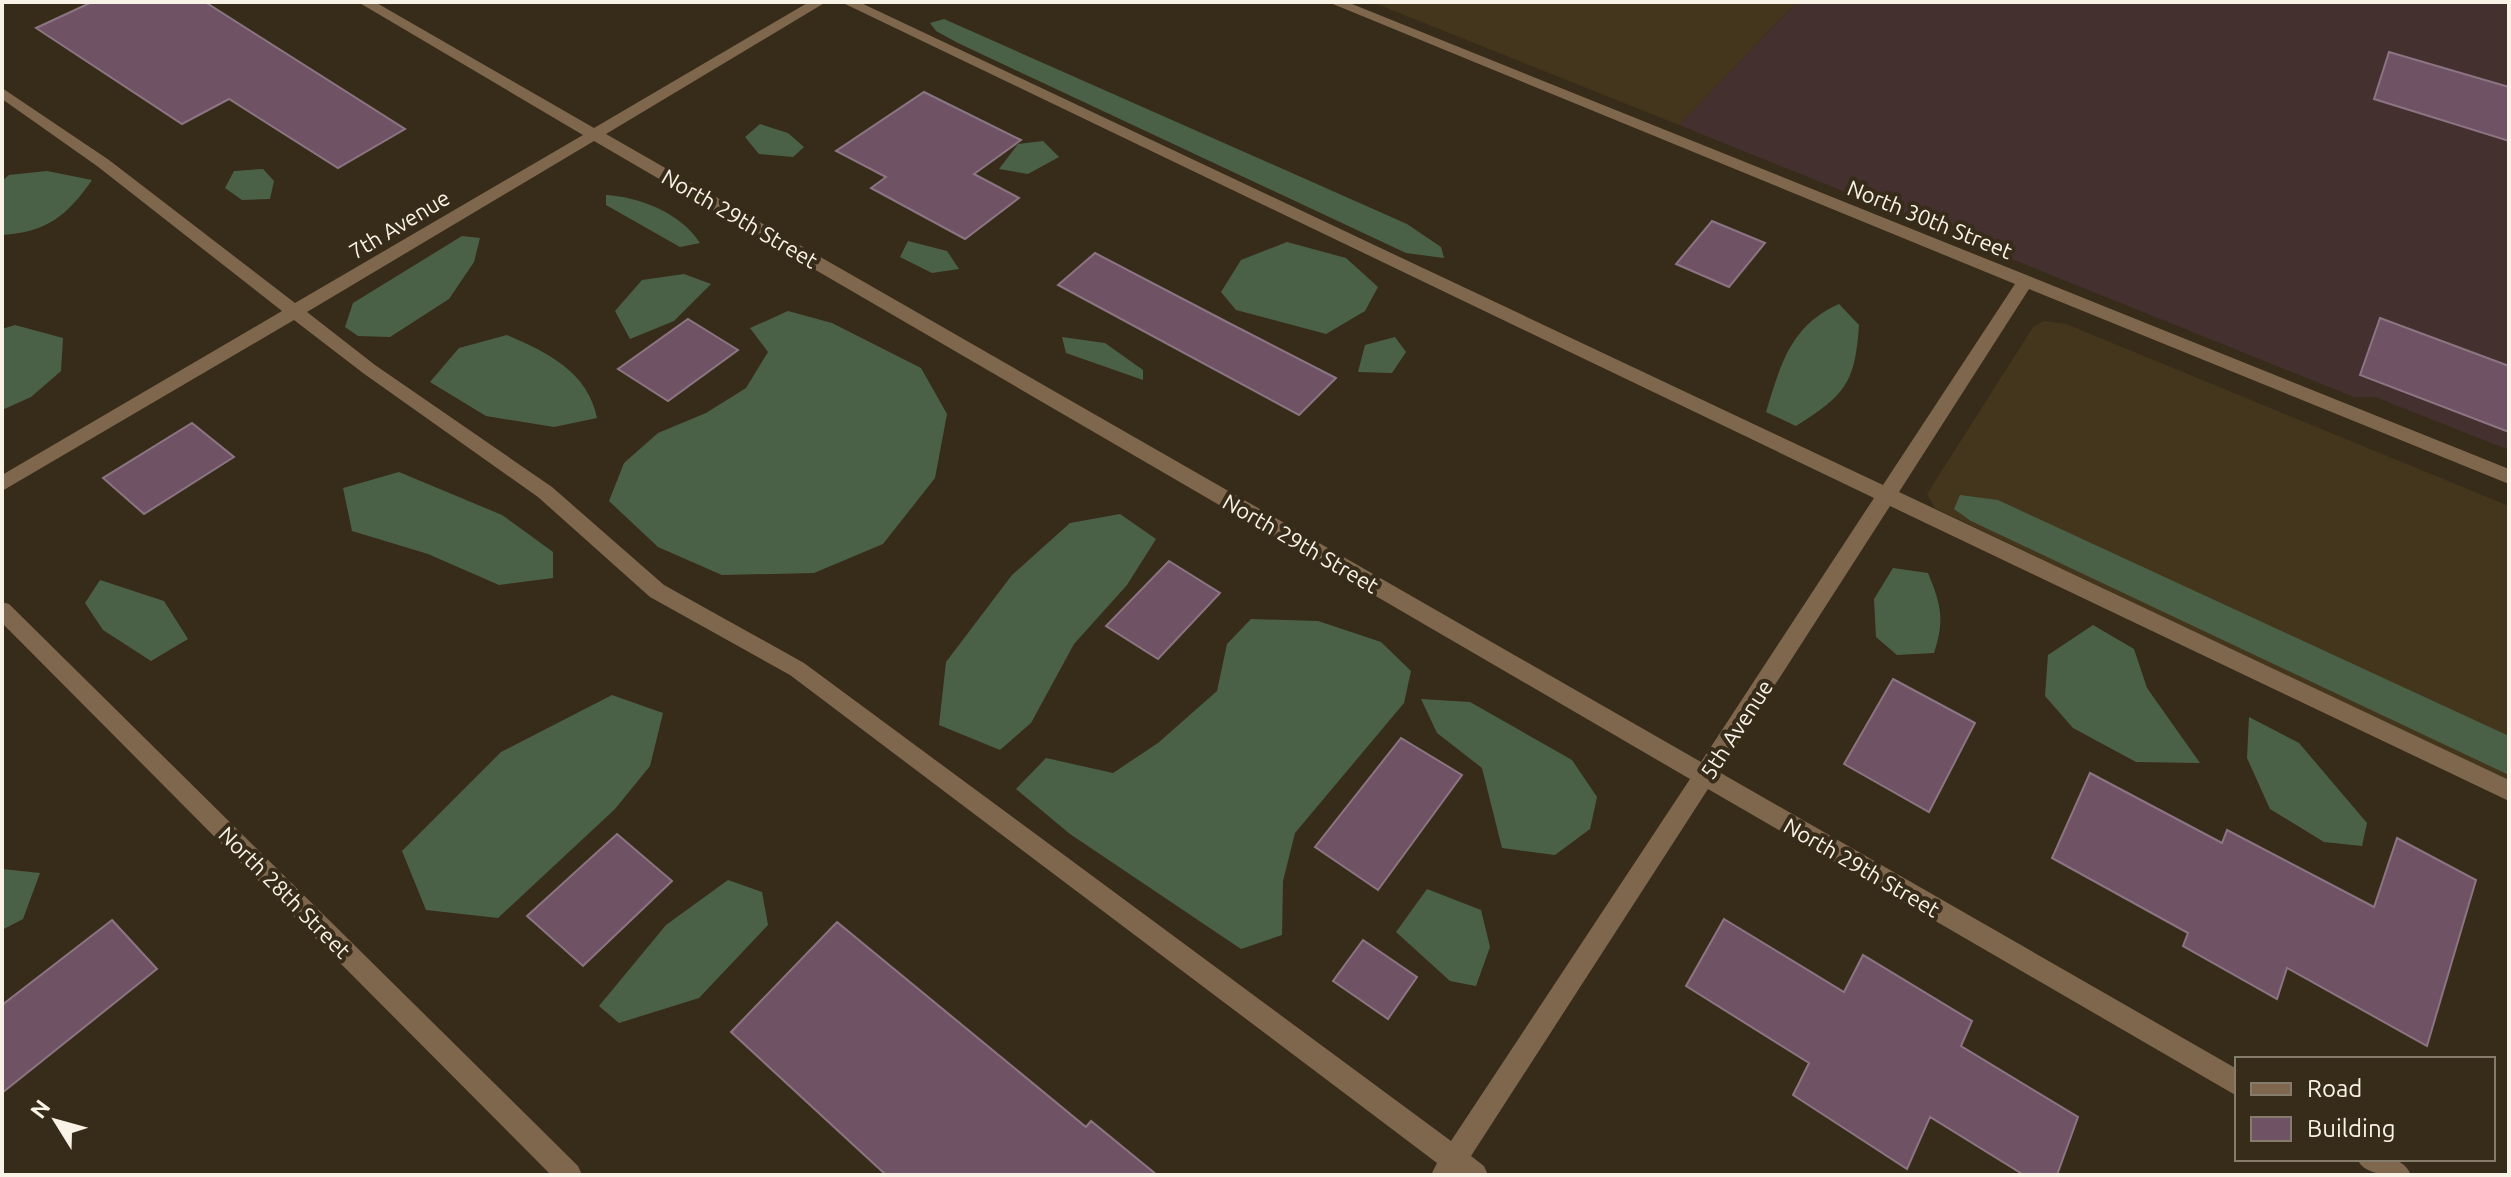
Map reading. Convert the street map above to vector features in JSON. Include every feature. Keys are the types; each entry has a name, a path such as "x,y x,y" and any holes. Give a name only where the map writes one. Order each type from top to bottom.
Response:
{"street":[{"name":"North 29th Street","path":"365,2 2235,1082"},
{"name":"7th Avenue","path":"2,484 819,2"},
{"path":"848,2 2509,791"},
{"name":"North 30th Street","path":"1335,2 2509,477"},
{"path":"2,92 103,163 369,369 545,492 657,591 797,669 1458,1170"},
{"name":"5th Avenue","path":"1458,1170 1705,777 2026,281"},
{"name":"North 28th Street","path":"2,610 569,1175"},
{"path":"2374,1161 2398,1175"}],"shaded area":[{"path":"1372,2 1797,2 1679,125"},
{"path":"1797,2 2509,2 2509,450 2375,397 2354,397 1679,125"},
{"path":"2044,321 2066,324 2509,506 2509,782 1935,508 1927,494 2033,327"}],"green space":[{"path":"944,19 1407,224 1441,247 1444,258 1406,253 958,43 936,31 930,23"},
{"path":"760,124 788,133 804,147 793,157 759,154 745,137"},
{"path":"1043,141 1059,157 1028,174 999,169 1018,144"},
{"path":"263,169 274,181 270,199 242,200 225,188 234,171"},
{"path":"47,171 92,180 74,203 54,220 32,230 2,235 2,181 9,175"},
{"path":"606,195 659,208 682,223 700,243 680,247 606,205"},
{"path":"462,236 480,238 474,262 449,299 390,337 358,336 345,327 353,303"},
{"path":"908,241 947,251 959,269 932,273 900,257"},
{"path":"1287,242 1346,258 1378,287 1365,311 1326,334 1236,310 1221,292 1241,260"},
{"path":"684,274 711,284 674,321 630,339 615,311 642,280"},
{"path":"1839,304 1859,325 1854,361 1844,386 1826,405 1796,426 1766,412 1783,363 1798,335 1822,313"},
{"path":"788,311 832,323 921,368 947,414 935,478 883,544 814,573 722,575 658,547 609,501 624,463 658,433 706,413 746,388 768,352 750,328"},
{"path":"15,325 63,338 61,371 31,397 2,410 2,329"},
{"path":"507,335 551,357 575,376 585,388 597,418 554,427 486,416 430,382 459,348"},
{"path":"1062,337 1105,343 1143,370 1143,380 1066,353"},
{"path":"1395,337 1406,352 1392,373 1358,372 1365,345"},
{"path":"399,472 502,515 553,552 553,578 499,585 428,554 352,531 343,488"},
{"path":"1960,495 1998,500 2509,736 2509,775 1971,521 1954,509"},
{"path":"1120,514 1156,539 1127,585 1074,644 1031,723 1000,750 939,725 946,662 1012,575 1070,523"},
{"path":"1893,568 1928,573 1940,612 1940,631 1934,653 1897,655 1876,637 1874,599"},
{"path":"100,580 164,601 188,639 151,661 103,630 85,603"},
{"path":"1251,619 1318,621 1381,642 1411,671 1404,703 1295,833 1283,881 1282,935 1241,949 1070,834 1016,789 1046,758 1113,773 1158,743 1217,691 1227,644"},
{"path":"2093,625 2134,649 2147,688 2200,763 2136,762 2073,728 2045,696 2048,655"},
{"path":"612,695 663,713 650,766 615,809 498,918 426,910 402,851 501,752"},
{"path":"1421,699 1470,702 1572,760 1597,797 1590,829 1555,855 1502,848 1482,768 1437,733"},
{"path":"2249,717 2299,743 2367,823 2362,846 2324,842 2270,809 2247,758"},
{"path":"2,869 40,873 23,919 2,930"},
{"path":"728,880 762,892 768,925 699,998 619,1023 599,1006 666,925"},
{"path":"1427,889 1481,910 1490,947 1476,986 1450,981 1396,932"}],"building":[{"path":"92,2 205,2 405,129 338,168 229,99 182,124 36,28"},
{"path":"2389,52 2509,87 2509,141 2374,99"},
{"path":"924,92 1021,140 974,174 1019,198 965,239 871,188 886,177 836,151"},
{"path":"1712,221 1765,243 1729,287 1676,264"},
{"path":"1095,253 1336,378 1299,415 1058,285"},
{"path":"2380,318 2509,366 2509,432 2360,375"},
{"path":"688,319 738,350 668,401 618,369"},
{"path":"192,423 234,457 144,514 103,478"},
{"path":"1169,561 1220,593 1158,659 1106,626"},
{"path":"1893,679 1975,723 1929,812 1844,764"},
{"path":"1401,738 1462,775 1378,890 1315,847"},
{"path":"2090,773 2222,843 2227,830 2374,907 2397,838 2476,880 2427,1046 2287,968 2277,999 2183,946 2188,933 2052,858"},
{"path":"617,834 672,881 583,966 527,916"},
{"path":"1724,919 1844,992 1863,955 1972,1021 1961,1046 2078,1117 2057,1175 2024,1175 1930,1117 1907,1169 1793,1095 1809,1063 1686,986"},
{"path":"112,920 157,969 2,1093 2,1005"},
{"path":"837,922 1086,1127 1091,1121 1157,1175 886,1175 731,1032"},
{"path":"1363,940 1417,977 1388,1019 1333,981"}]}
